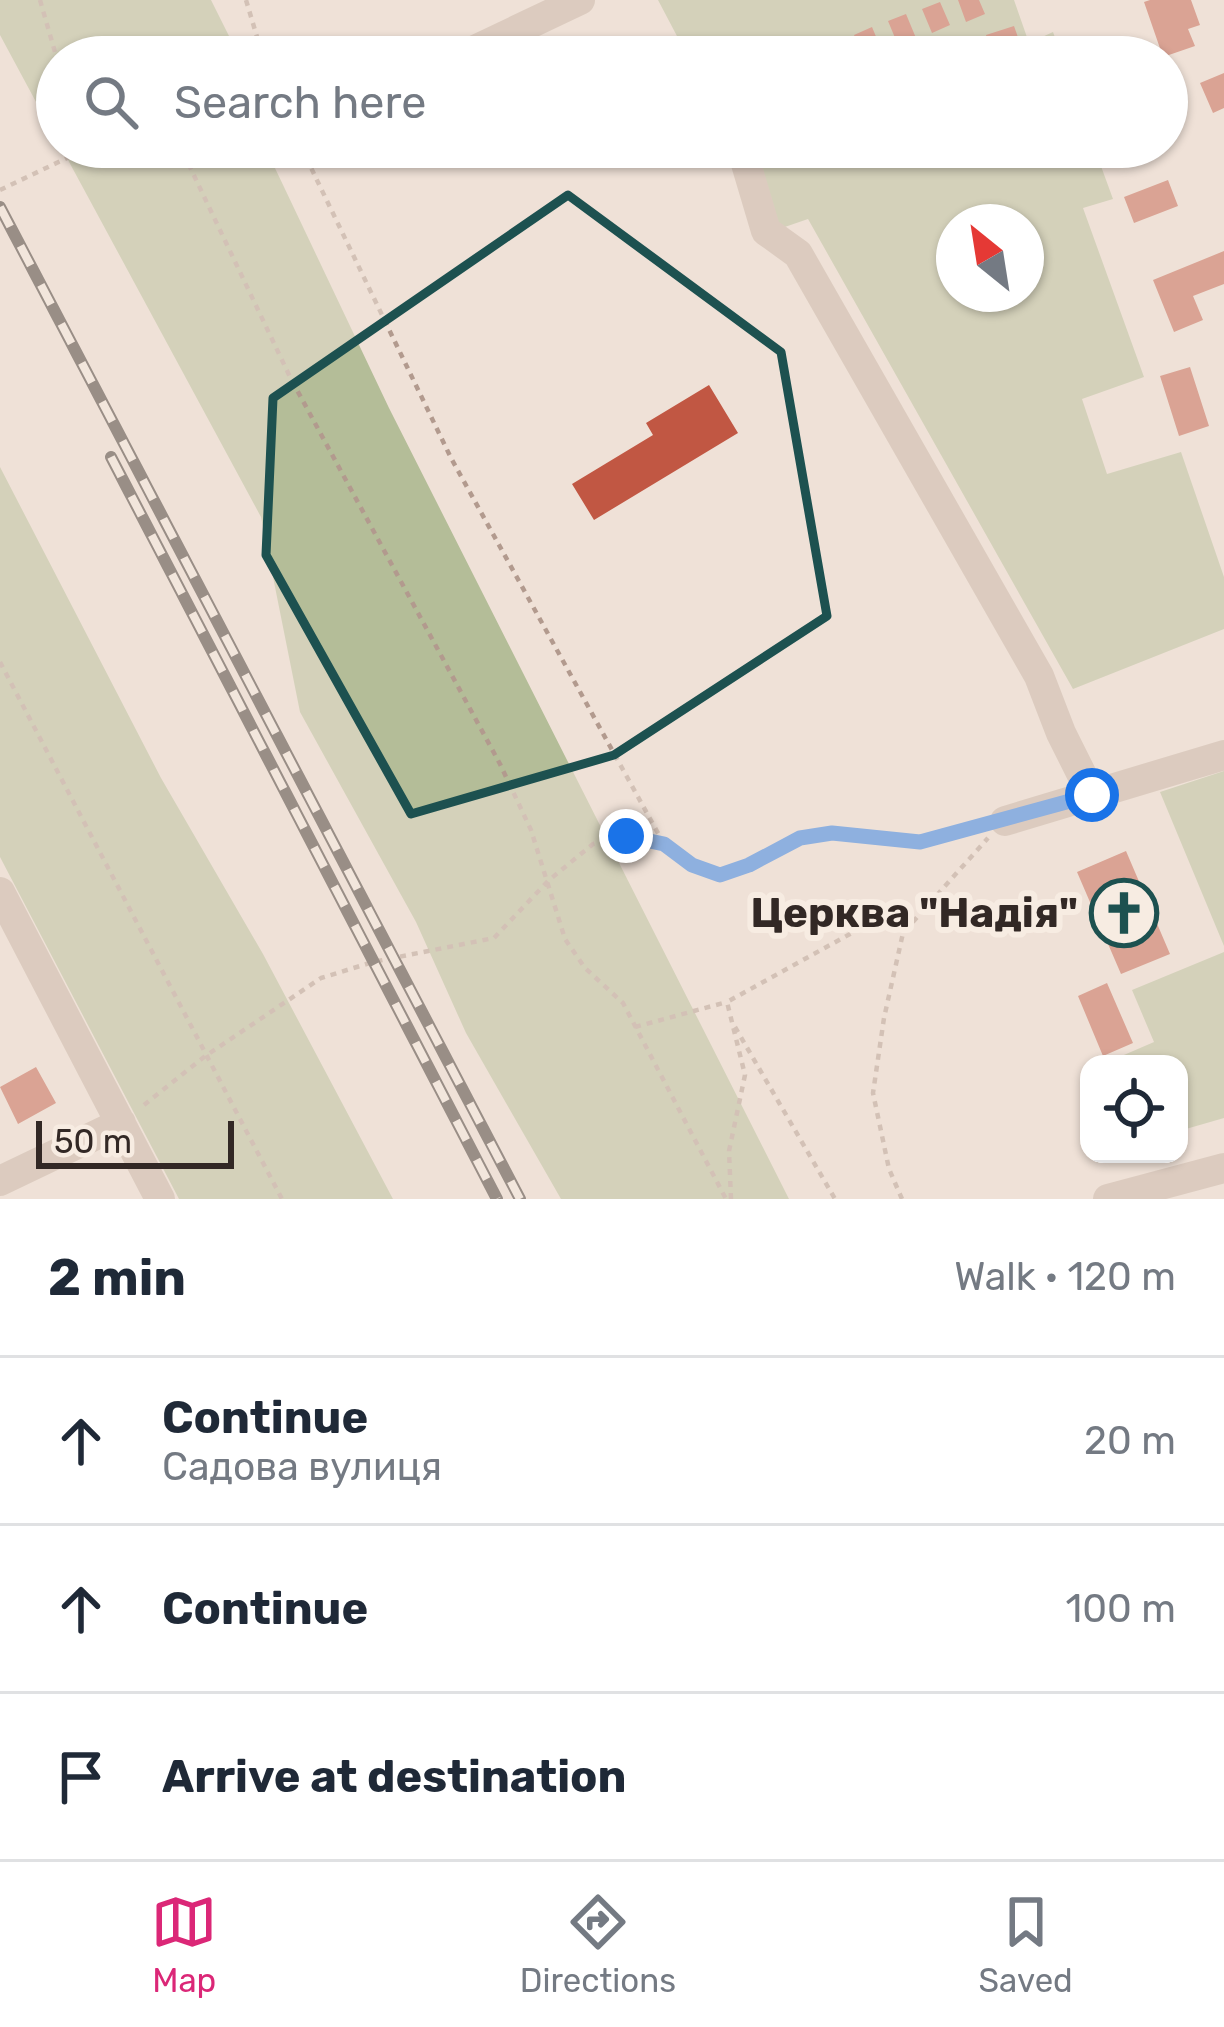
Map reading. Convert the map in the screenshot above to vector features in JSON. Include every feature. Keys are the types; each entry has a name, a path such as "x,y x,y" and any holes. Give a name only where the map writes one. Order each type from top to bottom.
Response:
{"street":[{"path":"504,36 580,0"},
{"path":"747,168 766,231 798,254 1039,676 1092,795"},
{"path":"1005,821 1224,755"},
{"path":"0,892 160,1199"},
{"path":"0,1181 121,1123"},
{"path":"1108,1199 1224,1168"}],"path":[{"path":"40,0 50,36"},
{"path":"246,0 257,36"},
{"path":"0,190 46,168"},
{"path":"190,168 291,379 500,764 531,830 565,939 585,968 622,1003 729,1199"},
{"path":"311,168 451,458 664,844 692,865 720,875 800,838 832,833 920,842 1005,821"},
{"path":"0,662 282,1199"},
{"path":"902,1199 889,1169 873,1093 903,932 1005,821"},
{"path":"121,1123 204,1057 321,978 373,962 494,938 548,881 593,844 626,836 664,844"},
{"path":"635,1028 727,1002 868,925 915,918"},
{"path":"727,1002 745,1075 728,1150 729,1199"},
{"path":"732,1022 835,1199"}],"highlighted area":[{"path":"568,195 781,352 827,616 614,755 411,814 266,555 273,398"}],"green space":[{"path":"0,0 211,0 229,36 36,36 36,102 0,35"},
{"path":"658,0 1014,0 1027,36 677,36"},
{"path":"72,168 275,168 389,408 789,1199 561,1199 466,1033 416,922 300,712 261,517"},
{"path":"746,168 1102,168 1113,199 1083,208 1144,377 1082,399 1107,474 1181,452 1224,577 1224,629 1073,689 808,219 779,229"},
{"path":"0,467 161,778 263,954 393,1199 179,1199 0,857"},
{"path":"1224,771 1224,946 1160,792"},
{"path":"1224,952 1224,1118 1188,1128 1188,1055 1124,1055 1154,1042 1132,990"}],"building":[{"path":"958,0 979,0 985,14 966,22"},
{"path":"1191,0 1200,25 1188,29 1195,46 1188,48 1188,36 1156,36 1144,2"},
{"path":"940,2 950,25 932,33 922,9"},
{"path":"906,14 915,36 894,36 888,21"},
{"path":"1014,26 1018,36 986,36"},
{"path":"872,27 876,36 854,36"},
{"path":"1224,73 1224,108 1213,113 1200,83"},
{"path":"1168,180 1178,206 1134,223 1124,197"},
{"path":"1224,251 1224,284 1193,296 1203,320 1174,332 1153,280"},
{"path":"1190,367 1209,426 1179,436 1160,376"},
{"path":"709,385 738,433 594,520 572,484 653,435 646,423"},
{"name":"Церква \"Надія\"","path":"1126,851 1170,954 1121,974 1077,872"},
{"path":"1107,983 1133,1043 1103,1055 1078,996"},
{"path":"36,1067 56,1103 18,1124 0,1087"}],"railway":[{"path":"0,207 520,1199"},
{"path":"111,457 497,1199"}],"place":[{"name":"Церква \"Надія\"","path":"1124,913"}],"route":[{"path":"626,836 664,844 692,865 720,875 800,838 832,833 920,842 1092,795"}]}
